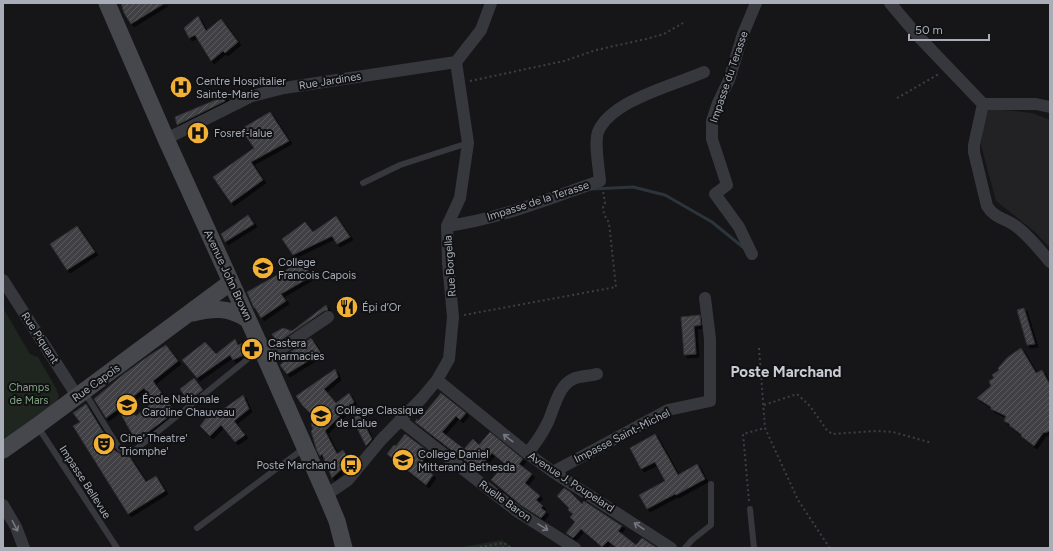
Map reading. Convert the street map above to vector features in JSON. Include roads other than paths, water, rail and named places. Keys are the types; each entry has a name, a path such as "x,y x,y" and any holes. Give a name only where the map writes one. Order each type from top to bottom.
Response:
{"main road":[{"name":"Avenue John Brown","path":"107,3 166,139 264,353 326,495 337,521 344,548"},
{"name":"Rue Capois","path":"3,450 231,282"},
{"name":"Rue Capois","path":"189,314 220,309 234,312 248,319"}],"street":[{"path":"456,62 481,30 491,3"},
{"name":"Impasse du Terasse","path":"752,254 739,227 716,194 727,185 712,140 712,121 718,103 729,80 743,34 756,3"},
{"path":"890,3 918,36 983,104 1036,104 1050,107"},
{"name":"Rue Jardines","path":"166,139 252,96 284,88 456,62"},
{"name":"Rue Borgella","path":"326,495 348,480 381,440 422,398 437,380 449,359 453,317 448,263 447,226 460,198 468,142 456,62"},
{"name":"Impasse de la Terasse","path":"447,226 473,222 538,203 600,181 597,149 598,133 603,123 618,110 639,97 704,72"},
{"path":"983,104 974,145 974,152 987,206 990,212 1016,226 1033,242 1050,262"},
{"name":"Rue Piquant","path":"3,280 81,394"},
{"name":"Impasse Saint-Michel","path":"553,472 668,410 710,401 710,339 705,298"},
{"path":"264,353 328,317"},
{"path":"527,453 538,441 549,421 556,401 563,389 572,379 598,374"},
{"name":"Avenue J. Poupelard","path":"437,380 527,453 553,472 671,548"},
{"name":"Ruelle Baron","path":"400,420 518,512 576,548"},
{"path":"3,504 16,527 24,548"}],"lane":[{"path":"363,183 400,165 468,142"},
{"path":"81,394 119,448 127,452 135,450 264,353"},
{"name":"Impasse Bellevue","path":"37,426 117,548"},
{"path":"197,528 305,448"},
{"path":"685,548 692,540 711,526 711,484"},
{"path":"750,509 754,548"}],"waterway":[{"path":"593,189 633,187 665,195 712,222 744,248"}],"place":[{"name":"Centre Hospitalier Sainte-Marie","path":"181,87"},
{"name":"Fosref-lalue","path":"198,133"},
{"name":"College Francois Capois","path":"263,268"},
{"name":"Épi d’Or","path":"347,307"},
{"name":"Castera Pharmacies","path":"252,349"},
{"name":"École Nationale Caroline Chauveau","path":"127,405"},
{"name":"College Classique de Lalue","path":"321,416"},
{"name":"Cine' Theatre' Triomphe'","path":"104,444"},
{"name":"College Daniel Mitterand Bethesda","path":"403,460"},
{"name":"Poste Marchand","path":"351,465"}],"district":[{"name":"Poste Marchand","path":"786,372"}],"park label":[{"name":"Champs de Mars","path":"29,393"}]}
